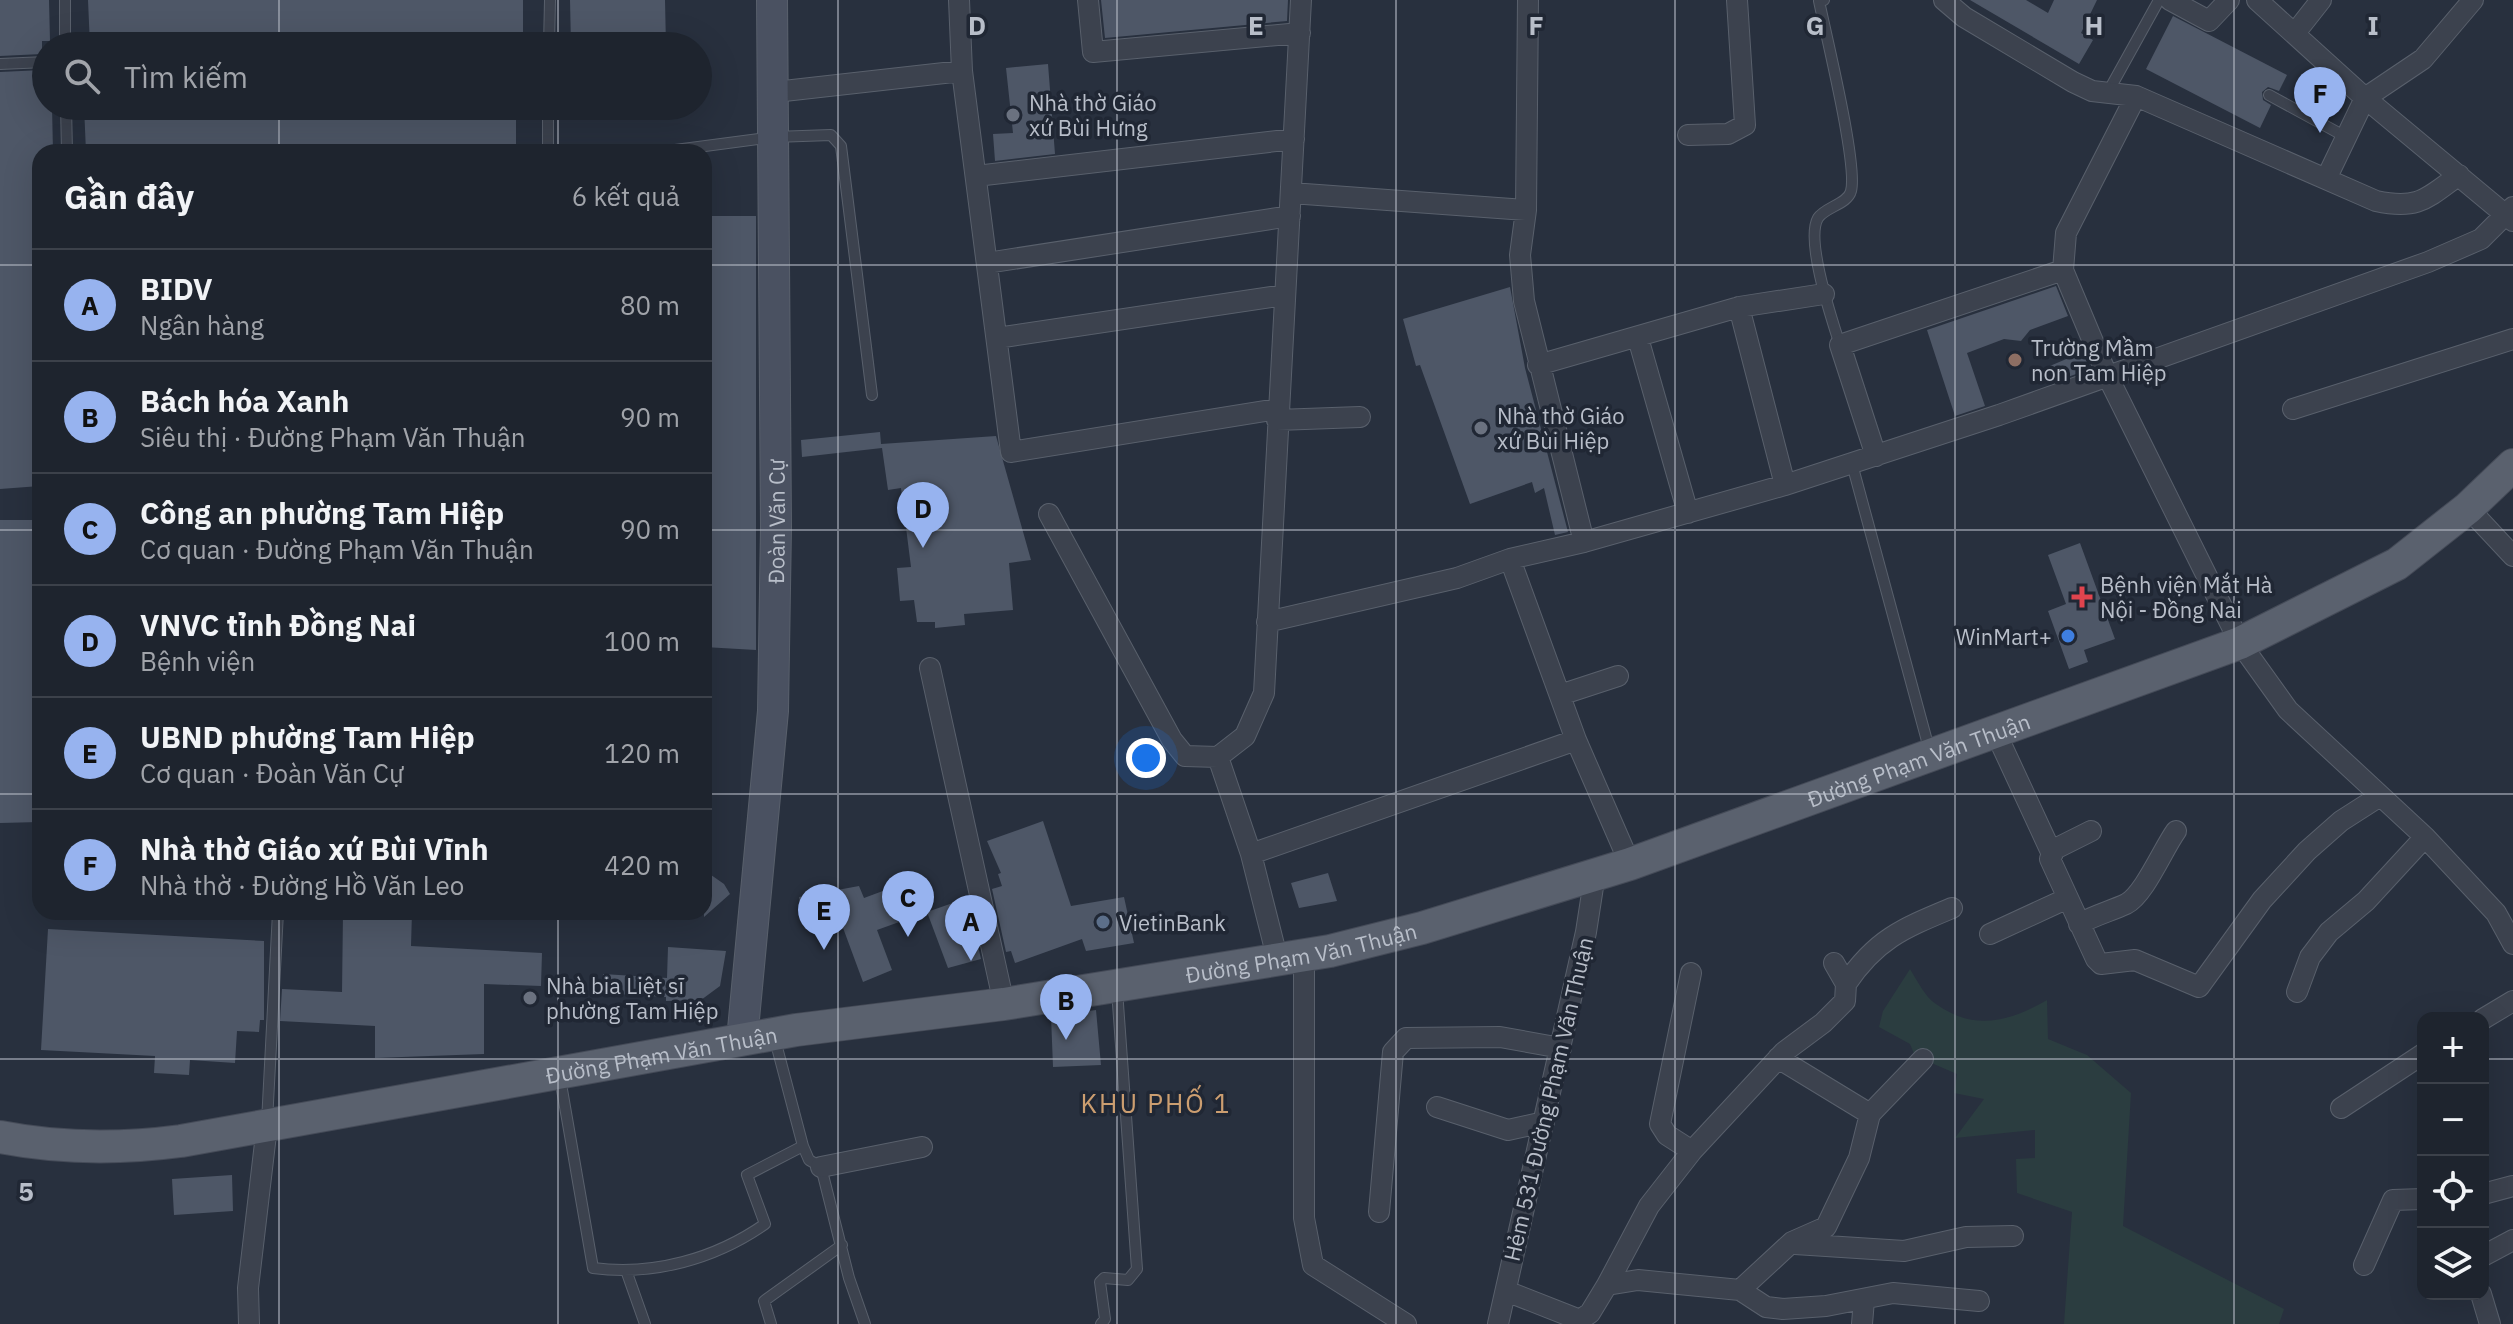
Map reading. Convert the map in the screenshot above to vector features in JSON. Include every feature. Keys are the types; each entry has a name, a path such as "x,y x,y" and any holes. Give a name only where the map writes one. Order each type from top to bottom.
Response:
{"main road":[{"name":"Đường Phạm Văn Thuận","path":"0,1137 69,1146 125,1148 267,1126 742,1040 1004,1004 1330,951 1422,928 1630,864 2240,643 2397,564 2468,508 2513,465"}],"street":[{"name":"Đoàn Văn Cự","path":"742,1040 773,711 775,92 772,0"},
{"path":"959,0 962,71 1011,452 1278,414 1360,417"},
{"path":"1088,0 1093,52 1300,33"},
{"path":"1049,514 1172,740 1185,756 1218,757 1245,736 1264,693 1301,0"},
{"path":"1528,0 1526,210 1520,255 1524,301 1584,542"},
{"path":"1688,135 1728,134 1745,125 1737,0"},
{"path":"1944,0 2033,60 2092,91 2136,96 2376,201 2403,207 2425,199 2459,175"},
{"path":"2170,0 2209,21 2229,0"},
{"path":"1267,622 1457,578 1510,559 1584,542 1852,464 2428,262 2481,239 2511,214 2365,98 2257,0"},
{"path":"2295,33 2321,0"},
{"path":"2327,177 2365,98 2423,59 2473,0"},
{"path":"775,92 962,71"},
{"path":"2136,96 2066,233 2063,270 2107,375 2240,643 2288,710 2425,837 2496,913 2513,944"},
{"path":"976,176 1294,139"},
{"path":"1291,193 1526,210"},
{"path":"987,263 1290,216"},
{"path":"1876,456 1840,345 2063,270"},
{"path":"1538,365 1739,307 1824,294"},
{"path":"997,338 1285,295"},
{"path":"1739,307 1785,485"},
{"path":"1638,338 1688,513"},
{"path":"2293,409 2513,339"},
{"path":"2468,508 2513,556"},
{"path":"1510,559 1576,740 1630,864"},
{"path":"930,668 1004,1004"},
{"path":"1560,695 1618,676"},
{"path":"1995,731 2052,854"},
{"path":"1251,854 1576,740"},
{"path":"1218,757 1251,854 1291,955 1304,1218 1313,1265 1406,1324"},
{"path":"2091,831 2052,854 2050,859 2101,964 2135,960 2199,987 2262,900 2307,851 2341,821 2380,796"},
{"path":"2079,924 2103,910 2128,903 2138,894 2176,831"},
{"path":"2297,992 2310,957 2329,932 2366,901 2425,837"},
{"name":"Hẻm 531 Đường Phạm Văn Thuận","path":"1498,1324 1561,1048 1595,874"},
{"path":"1990,934 2068,898"},
{"path":"1506,1291 1580,1320 1590,1313 1649,1206 1692,1151 1778,1058 1845,1001 1846,984 1864,956 1893,933 1952,908"},
{"path":"1834,963 1846,984"},
{"path":"1691,973 1660,1124 1667,1135 1692,1151"},
{"path":"2489,1015 2513,1001"},
{"path":"1379,1212 1393,1052 1398,1043 1406,1038 1500,1037 1561,1048"},
{"path":"1778,1058 1870,1114"},
{"path":"2341,1108 2417,1058"},
{"path":"1740,1290 1792,1242 1826,1227 1833,1219 1859,1158 1870,1114 1923,1059"},
{"path":"1437,1107 1508,1130 1544,1122"},
{"path":"249,1324 248,1288 267,1126"},
{"path":"821,1167 922,1147"},
{"path":"2489,1192 2513,1186"},
{"path":"2364,1265 2393,1200 2417,1199"},
{"path":"1792,1242 1904,1251 1966,1237 2013,1236"},
{"path":"2489,1253 2513,1240"},
{"path":"1607,1285 1638,1280 1740,1290 1766,1307 1783,1309 1864,1300 1893,1293 1979,1301"},
{"path":"1862,1324 1864,1300"},
{"path":"2483,1300 2490,1324"}],"lane":[{"path":"65,0 65,32"},
{"path":"549,32 550,0"},
{"path":"1821,0 1849,155 1851,188 1849,195 1820,215 1817,222 1818,271 1840,345"},
{"path":"2108,92 2159,0"},
{"path":"0,64 32,63"},
{"path":"2269,95 2346,137"},
{"path":"66,120 67,144"},
{"path":"548,120 548,144"},
{"path":"712,145 774,137 831,135 841,146 872,395"},
{"path":"1852,464 1931,755"},
{"path":"267,1126 278,920"},
{"path":"1101,1324 1105,1319 1100,1282 1104,1278 1128,1280 1137,1269 1117,984"},
{"path":"774,1035 803,1146 809,1160 821,1167 865,1324"},
{"path":"559,1072 593,1268 627,1273 692,1260 734,1246 765,1224 747,1175 803,1146"},
{"path":"771,1324 764,1301 842,1245"},
{"path":"627,1273 645,1324"}],"shaded area":[{"path":"1910,969 1932,1001 1950,1013 1965,1018 1979,1021 2006,1018 2047,1000 2048,1039 2087,1055 2131,1093 2123,1226 2284,1309 2279,1324 2064,1324 2072,1212 2017,1193 2016,1159 2035,1158 2035,1130 1955,1138 1984,1099 1954,1093 1957,1074 1915,1056 1910,1044 1879,1027 1883,1011"}],"building":[{"path":"0,0 49,0 50,32 32,32 32,54 0,56"},
{"path":"88,0 523,0 523,32 89,32"},
{"path":"570,0 665,0 666,32 571,32"},
{"path":"1101,0 1288,0 1287,21 1105,38"},
{"path":"1970,0 2026,0 2048,13 2054,0 2097,0 2081,33 2093,40 2079,64"},
{"path":"2173,16 2287,75 2279,91 2268,87 2262,92 2263,100 2271,105 2260,128 2146,69"},
{"path":"1048,64 1055,154 995,161 993,134 1013,133 1006,68"},
{"path":"32,70 32,120 52,120 53,144 32,144 32,487 0,489 0,72"},
{"path":"85,120 516,120 516,144 86,144"},
{"path":"712,216 756,216 756,650 712,647"},
{"path":"2056,286 2068,316 2030,330 2021,341 2004,339 1967,353 1985,406 1955,416 1927,330"},
{"name":"Nhà thờ Giáo xứ Bùi Hiệp","path":"1510,287 1525,368 1568,532 1555,535 1544,488 1535,493 1532,482 1470,504 1420,365 1416,366 1403,319"},
{"path":"2083,352 2090,369 2051,383 2045,368"},
{"path":"880,432 881,444 996,436 1031,560 1009,563 1013,610 964,614 965,625 935,628 935,622 917,622 914,600 900,601 897,568 911,567 901,488 888,490 882,448 802,457 801,440"},
{"path":"0,520 32,520 32,822 0,823"},
{"name":"Bệnh viện Mắt Hà Nội - Đồng Nai","path":"2080,543 2115,639 2084,650 2088,662 2069,669 2048,611 2066,604 2048,555"},
{"path":"1043,821 1071,906 1124,897 1134,943 1086,951 1082,939 1015,963 1011,951 1006,952 992,889 1002,886 998,874 1001,873 987,841"},
{"path":"1328,873 1337,901 1299,908 1291,883"},
{"path":"712,876 724,884 730,894 712,910"},
{"path":"915,879 927,912 877,930 892,970 863,982 839,917 804,926 799,897 859,886 864,898"},
{"path":"967,898 981,959 948,968 927,912"},
{"path":"343,920 412,920 411,946 542,953 541,986 484,984 484,1054 375,1058 375,1026 280,1021 282,989 342,992"},
{"path":"48,929 264,941 264,1020 260,1020 259,1032 237,1031 235,1063 190,1060 189,1075 154,1073 155,1056 41,1050"},
{"path":"668,947 726,951 720,986 701,1000 666,1001 666,997 602,993 603,974 667,978"},
{"path":"1096,1010 1101,1065 1053,1067 1051,1016"},
{"path":"232,1175 233,1211 174,1215 172,1179"}],"place":[{"name":"Nhà thờ Giáo xứ Bùi Hưng","path":"1013,115"},
{"name":"Nhà thờ Giáo xứ Bùi Vĩnh","path":"2320,133"},
{"name":"Trường Mầm non Tam Hiệp","path":"2015,360"},
{"name":"Nhà thờ Giáo xứ Bùi Hiệp","path":"1481,428"},
{"name":"VNVC tỉnh Đồng Nai","path":"923,548"},
{"name":"Bệnh viện Mắt Hà Nội - Đồng Nai","path":"2082,597"},
{"name":"WinMart+","path":"2068,636"},
{"name":"VietinBank","path":"1103,922"},
{"name":"Công an phường Tam Hiệp","path":"908,937"},
{"name":"UBND phường Tam Hiệp","path":"824,950"},
{"name":"BIDV","path":"971,961"},
{"name":"Nhà bia Liệt sĩ phường Tam Hiệp","path":"530,998"},
{"name":"Bách hóa Xanh","path":"1066,1040"}],"district":[{"name":"KHU PHỐ 1","path":"1156,1103"}]}
